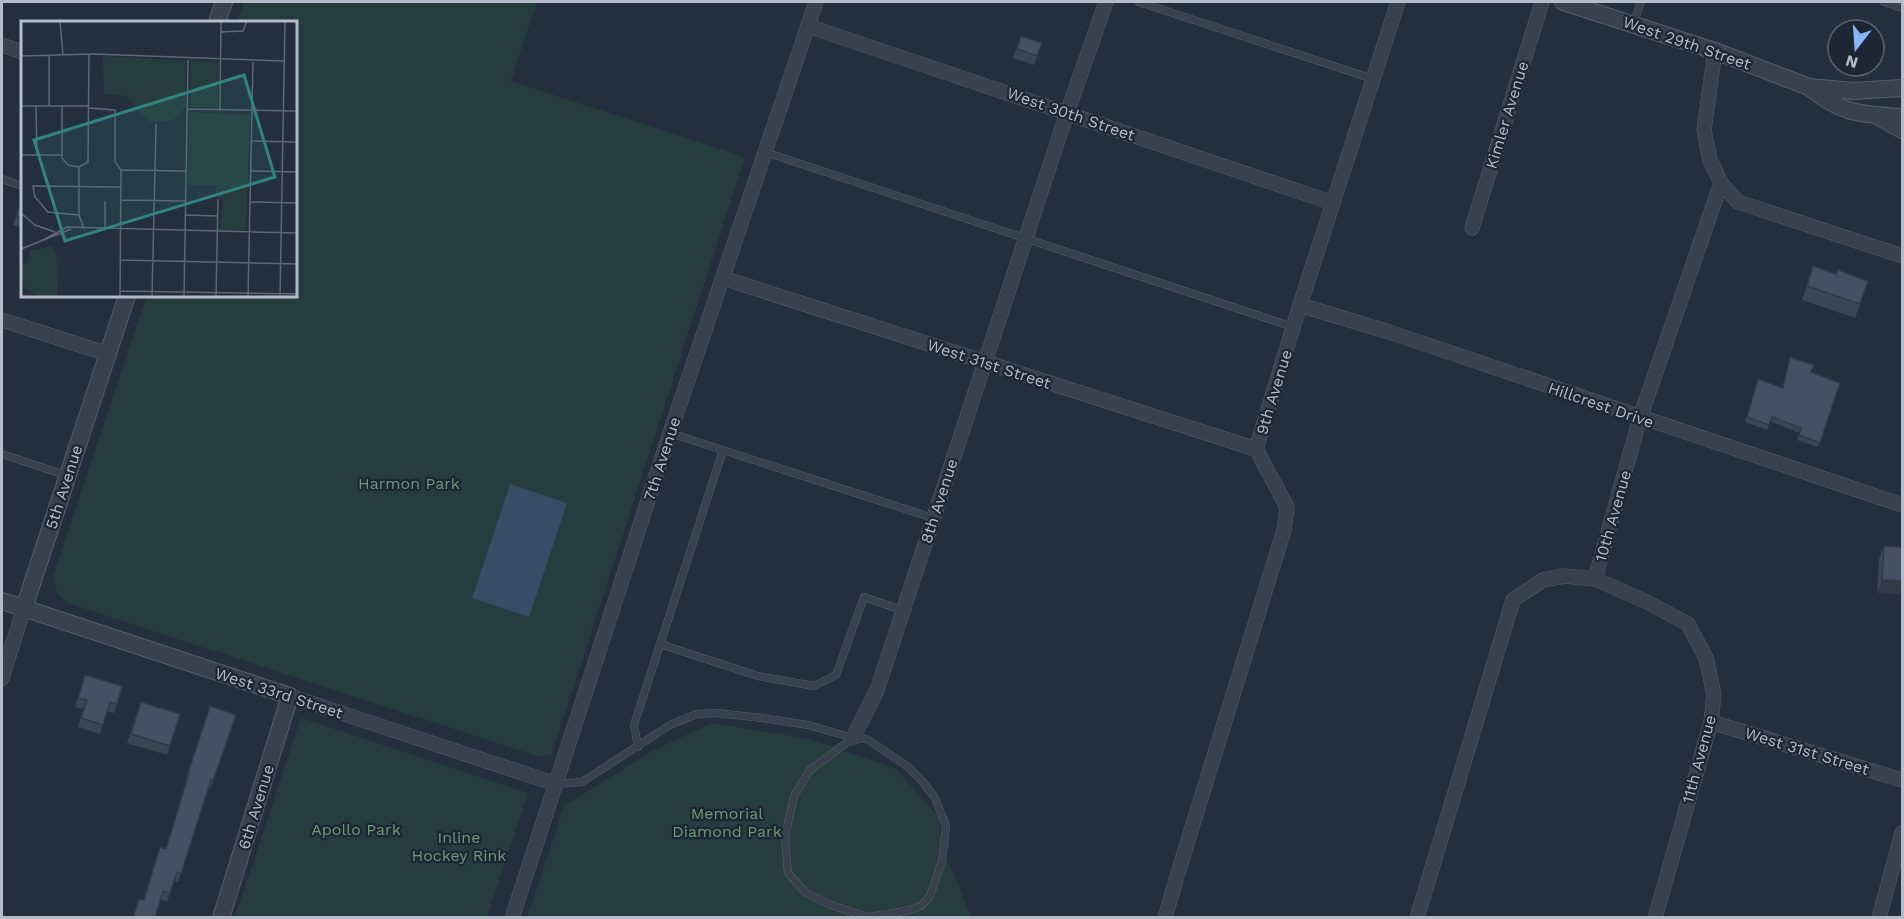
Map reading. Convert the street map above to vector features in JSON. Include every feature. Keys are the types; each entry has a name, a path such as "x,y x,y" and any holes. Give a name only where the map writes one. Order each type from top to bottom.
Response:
{"street":[{"path":"217,21 224,2"},
{"name":"7th Avenue","path":"512,918 670,433 816,2"},
{"name":"8th Avenue","path":"853,738 877,690 1025,238 1106,2"},
{"name":"9th Avenue","path":"1166,918 1284,530 1287,507 1256,450 1293,327 1398,2"},
{"name":"Kimler Avenue","path":"1472,228 1542,2"},
{"name":"West 29th Street","path":"1563,2 1715,51 1809,87 1854,91 1902,88"},
{"name":"West 30th Street","path":"808,26 1333,203"},
{"path":"2,45 21,52"},
{"path":"1715,51 1704,130 1710,160 1720,183 1738,202 1902,256"},
{"name":"West 29th Street","path":"1809,87 1829,103 1850,112 1902,117"},
{"path":"1876,115 1902,130"},
{"name":"10th Avenue","path":"1417,918 1513,600 1543,580 1564,576 1595,579 1640,418 1720,183"},
{"name":"West 31st Street","path":"723,278 1256,450"},
{"name":"5th Avenue","path":"2,678 127,297"},
{"name":"Hillcrest Drive","path":"1300,305 1389,332 1902,505"},
{"path":"2,320 108,354"},
{"name":"11th Avenue","path":"1595,579 1688,624 1706,658 1714,694 1711,722 1654,918"},
{"name":"West 33rd Street","path":"2,601 556,784"},
{"name":"6th Avenue","path":"221,918 290,696"},
{"name":"West 31st Street","path":"1711,722 1902,780"},
{"path":"1879,918 1902,833"}],"lane":[{"path":"1139,2 1374,79"},
{"path":"1633,24 1641,2"},
{"path":"1884,2 1902,8"},
{"path":"765,152 1293,327"},
{"path":"2,179 21,186"},
{"path":"670,433 933,518"},
{"path":"638,747 634,725 723,450"},
{"path":"2,454 68,476"},
{"path":"660,644 758,676 814,686 836,675 864,597 903,610"},
{"path":"556,784 582,782 670,725 697,714 717,713 808,725 853,738 867,739 906,766 923,782 934,798 946,826 942,861 930,896 921,906 870,917 831,905 806,893 788,873 785,836 794,796 810,770 853,738"}],"green space":[{"name":"Harmon Park","path":"244,2 537,2 511,81 745,157 552,754 540,757 67,603 57,593 53,577 147,297 297,297 297,21 237,21"},
{"name":"Apollo Park","path":"301,718 528,793 487,917 235,917"},
{"name":"Memorial Diamond Park","path":"712,723 805,738 895,768 938,816 943,856 953,871 971,917 527,918 564,806 654,750"}],"water":[{"path":"510,484 567,503 529,617 472,598"}],"building":[{"path":"1021,36 1042,43 1037,56 1017,49"},
{"path":"21,201 21,218 16,216"},
{"path":"1813,266 1836,274 1838,270 1868,281 1860,304 1807,286"},
{"path":"1790,357 1814,365 1811,372 1840,383 1820,443 1799,435 1801,428 1772,417 1769,425 1747,417 1758,379 1783,388"},
{"path":"1884,546 1902,547 1902,581 1882,580"},
{"path":"85,675 122,686 117,704 110,702 103,725 81,718 87,700 78,698"},
{"path":"141,702 180,714 170,746 131,734"},
{"path":"210,706 236,715 213,781 211,780 181,874 177,872 170,893 163,891 155,918 133,918 139,899 144,900 160,847 166,849"}],"park label":[{"name":"Inline Hockey Rink","path":"459,846"}]}
